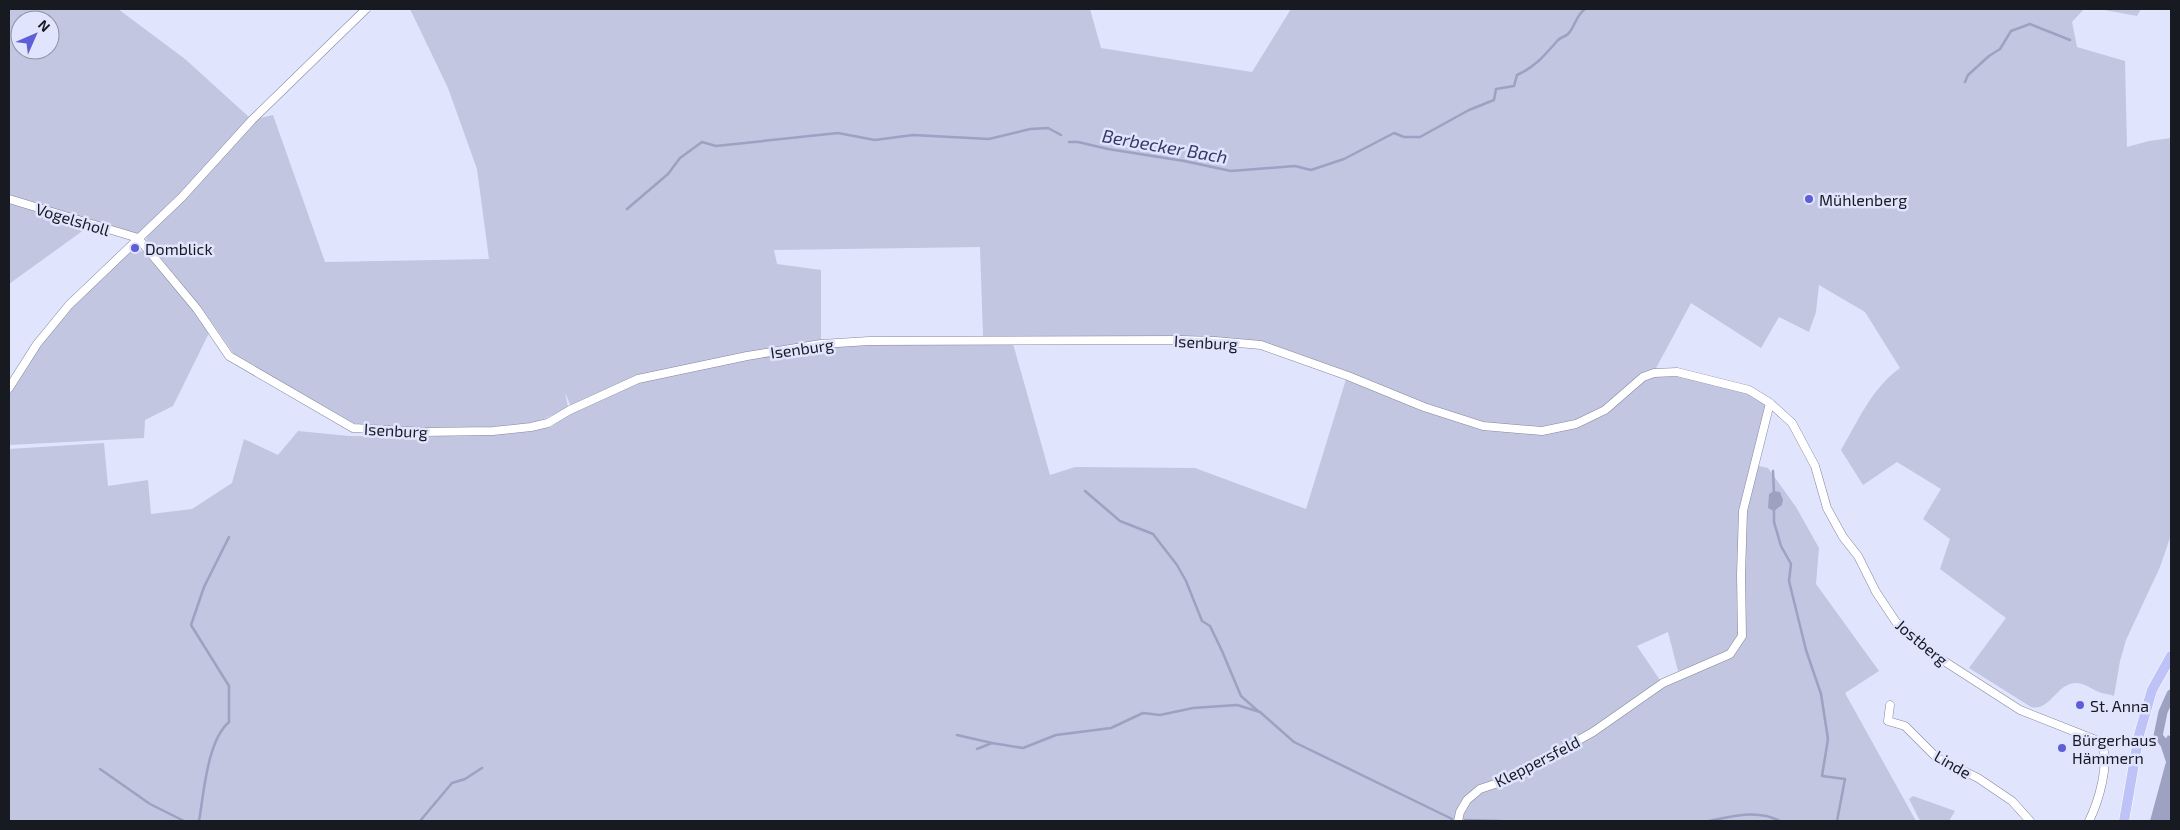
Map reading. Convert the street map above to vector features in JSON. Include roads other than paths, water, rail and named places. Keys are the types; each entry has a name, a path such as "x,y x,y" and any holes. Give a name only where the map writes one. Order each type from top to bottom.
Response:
{"main road":[{"path":"2124,821 2140,735 2152,690 2171,656"}],"street":[{"path":"9,388 37,344 69,305 182,197 252,120 366,9"},
{"name":"Vogelsholl","path":"9,199 138,238"},
{"name":"Isenburg","path":"138,238 197,309 229,356 353,428 424,432 493,431 531,427 548,423 570,410 638,379 747,356 821,344 869,341 1079,339 1212,340 1262,346 1348,376 1424,407 1483,426 1542,431"},
{"name":"Jostberg","path":"1542,431 1576,424 1606,410 1643,377 1654,373 1677,372 1749,390 1770,402 1792,423 1815,466 1827,508 1843,537 1858,556 1876,592 1896,622 1933,654 2020,710 2101,742 2104,758 2102,792 2089,821"},
{"name":"Kleppersfeld","path":"1458,821 1460,812 1468,800 1480,789 1507,780 1593,732 1663,683 1730,654 1742,636 1743,511 1770,402"},
{"name":"Linde","path":"1890,704 1888,721 1905,726 1937,758 1978,778 2012,801 2030,821"}],"waterway":[{"name":"Berbecker Bach","path":"1069,142 1078,142 1231,171 1295,166 1311,170 1344,159 1394,133 1404,137 1420,137 1469,110 1494,100 1496,89 1514,86 1517,75 1544,56 1558,40 1568,34 1585,9"},
{"path":"1965,82 1968,75 1989,56 2000,49 2011,31 2030,24 2070,40"},
{"name":"Berbecker Bach","path":"627,209 668,174 680,158 702,142 716,146 838,133 875,140 913,135 989,139 1030,129 1048,128 1061,135"},
{"path":"1773,471 1774,494"},
{"path":"1085,491 1120,521 1153,534 1177,565 1186,581 1202,621 1210,626 1241,696 1258,711"},
{"path":"1774,510 1774,522 1781,546 1791,564 1789,581 1806,650 1821,694 1828,739 1822,776 1845,779 1837,821"},
{"path":"199,821 211,754 222,731 229,722 229,686 191,625 204,587 229,537"},
{"path":"2171,694 2163,712 2158,736 2171,751"},
{"path":"977,749 992,743 1023,748 1056,735 1111,728 1143,713 1160,715 1193,708 1237,705 1260,712 1294,742 1452,819"},
{"path":"957,735 992,743"},
{"path":"420,821 452,783 465,779 482,768"},
{"path":"100,769 150,804 184,821"},
{"path":"1709,821 1754,814 1771,817 1780,821"},
{"path":"1465,820 1501,821"}],"place":[{"name":"Mühlenberg","path":"1809,199"},
{"name":"Domblick","path":"135,248"},
{"name":"St. Anna","path":"2080,705"},
{"name":"Bürgerhaus Hämmern","path":"2062,748"}]}
